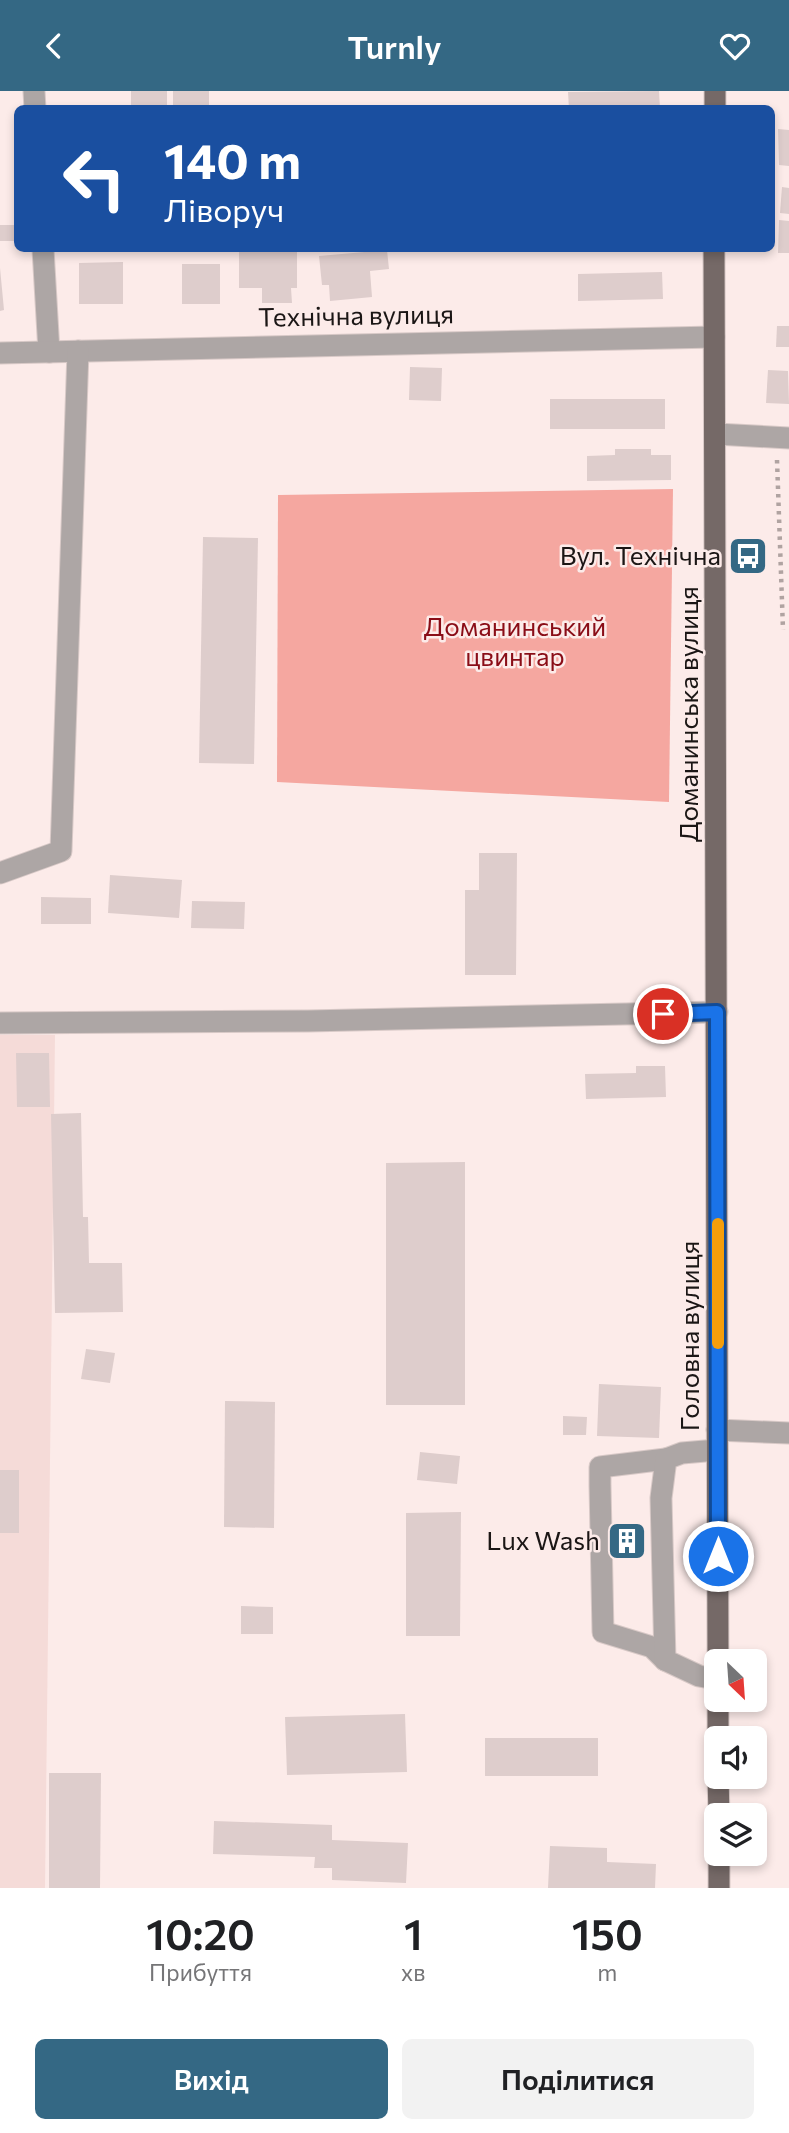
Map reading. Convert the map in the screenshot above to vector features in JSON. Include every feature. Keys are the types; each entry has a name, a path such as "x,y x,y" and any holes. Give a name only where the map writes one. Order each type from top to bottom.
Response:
{"main road":[{"name":"Доманинська вулиця","path":"714,252 717,1012"},
{"name":"Головна вулиця","path":"717,1012 718,1649"},
{"path":"719,1866 719,1888"}],"street":[{"path":"43,252 49,352"},
{"name":"Технічна вулиця","path":"0,353 713,337"},
{"path":"0,873 61,851 78,351"},
{"path":"716,434 783,438"},
{"path":"0,1023 308,1021 717,1012"},
{"path":"704,1677 665,1660 652,1647 603,1632 600,1467 666,1459 717,1440 789,1433"},
{"path":"665,1660 661,1498 666,1459"}],"path":[{"path":"783,438 783,630"}],"shaded area":[{"path":"0,1035 55,1035 45,1888 0,1888"}],"green space":[{"name":"Доманинський цвинтар","path":"673,489 669,802 277,782 278,495"}],"building":[{"path":"131,91 167,91 167,105 131,105"},
{"path":"173,91 209,91 209,105 173,105"},
{"path":"659,91 660,105 569,105 568,92"},
{"path":"778,129 789,130 789,166 779,165"},
{"path":"782,187 789,188 789,214 780,213"},
{"path":"779,220 789,221 789,253 778,253"},
{"path":"0,225 14,225 14,241 0,241"},
{"path":"239,252 297,252 297,288 291,288 292,303 262,303 262,288 239,288"},
{"path":"387,252 389,269 370,271 372,297 330,301 329,285 322,285 319,256"},
{"path":"123,262 123,304 79,304 79,263"},
{"path":"182,264 220,264 220,304 182,304"},
{"path":"0,268 4,310 0,311"},
{"path":"662,272 663,299 578,301 578,274"},
{"path":"777,326 789,326 789,347 776,347"},
{"path":"410,367 442,368 441,401 409,400"},
{"path":"768,370 788,371 789,404 766,403"},
{"path":"550,399 665,399 665,429 550,429"},
{"path":"615,449 651,449 651,455 671,455 671,480 587,481 587,456 615,455"},
{"path":"203,537 258,538 254,764 199,763"},
{"path":"479,853 517,853 516,975 465,975 465,890 479,890"},
{"path":"110,875 182,880 179,918 108,913"},
{"path":"41,897 91,898 91,924 41,924"},
{"path":"192,901 245,902 244,929 191,928"},
{"path":"16,1053 49,1053 50,1107 17,1107"},
{"path":"636,1066 665,1066 666,1097 586,1099 585,1074 636,1073"},
{"path":"81,1113 83,1217 88,1217 89,1263 122,1263 123,1312 55,1313 51,1114"},
{"path":"465,1162 465,1405 386,1405 386,1163"},
{"path":"86,1349 115,1353 110,1383 81,1379"},
{"path":"599,1384 661,1387 659,1438 597,1436"},
{"path":"225,1401 275,1402 274,1528 224,1527"},
{"path":"563,1416 587,1417 586,1435 563,1435"},
{"path":"420,1452 460,1456 457,1484 417,1480"},
{"path":"0,1470 19,1470 19,1533 0,1533"},
{"path":"461,1512 460,1636 406,1636 406,1513"},
{"name":"Lux Wash","path":"616,1529 639,1529 639,1553 616,1553"},
{"path":"241,1606 273,1607 273,1634 241,1634"},
{"path":"405,1714 407,1772 287,1775 285,1717"},
{"path":"485,1738 598,1738 598,1776 485,1776"},
{"path":"49,1773 101,1773 100,1888 49,1888"},
{"path":"214,1821 332,1825 332,1840 408,1843 406,1883 332,1880 332,1868 314,1868 315,1857 213,1854"},
{"path":"550,1846 607,1848 607,1862 656,1864 655,1888 548,1888"}],"slow traffic":[{"path":"718,1224 718,1343"}],"place":[{"name":"Вул. Технічна","path":"748,556"},
{"name":"Lux Wash","path":"627,1541"}],"route":[{"path":"663,1014 717,1012 718,1556"}]}
